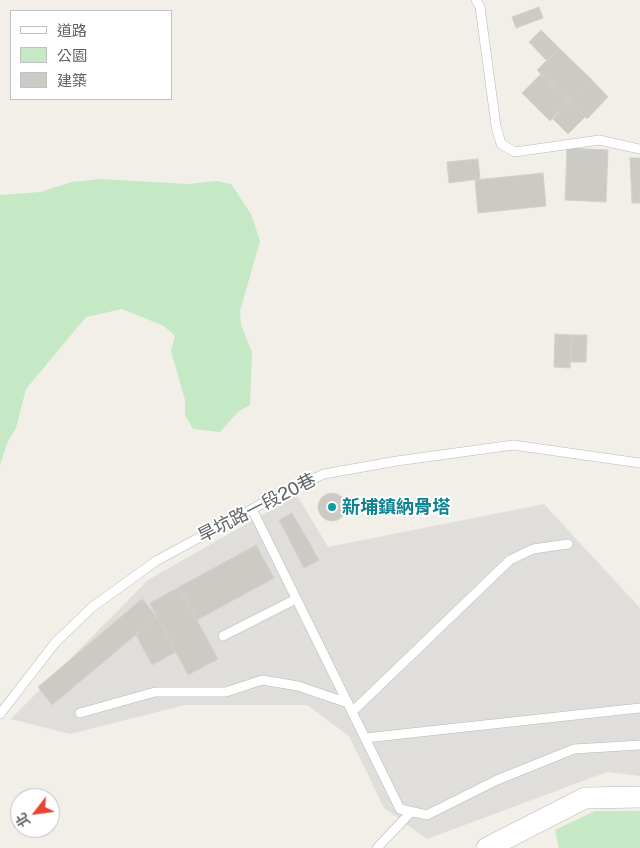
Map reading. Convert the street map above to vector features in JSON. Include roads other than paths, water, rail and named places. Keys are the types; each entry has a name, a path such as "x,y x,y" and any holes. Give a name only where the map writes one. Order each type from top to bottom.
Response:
{"street":[{"path":"487,848 585,798 640,797"}],"lane":[{"path":"476,0 480,7 496,126 501,144 515,152 599,140 640,149"},
{"name":"旱坑路一段20巷","path":"0,714 55,643 91,608 156,561 252,509 324,474 397,461 513,445 640,463"},
{"path":"252,509 400,809 427,815 497,780 574,749 640,744"},
{"path":"352,712 510,560 533,549 568,544"},
{"path":"223,636 296,598"},
{"path":"80,714 155,692 226,692 262,680 298,686 348,703"},
{"path":"365,738 640,708"},
{"path":"377,848 411,812"}],"place":[{"name":"新埔鎮納骨塔","path":"332,507"}]}
